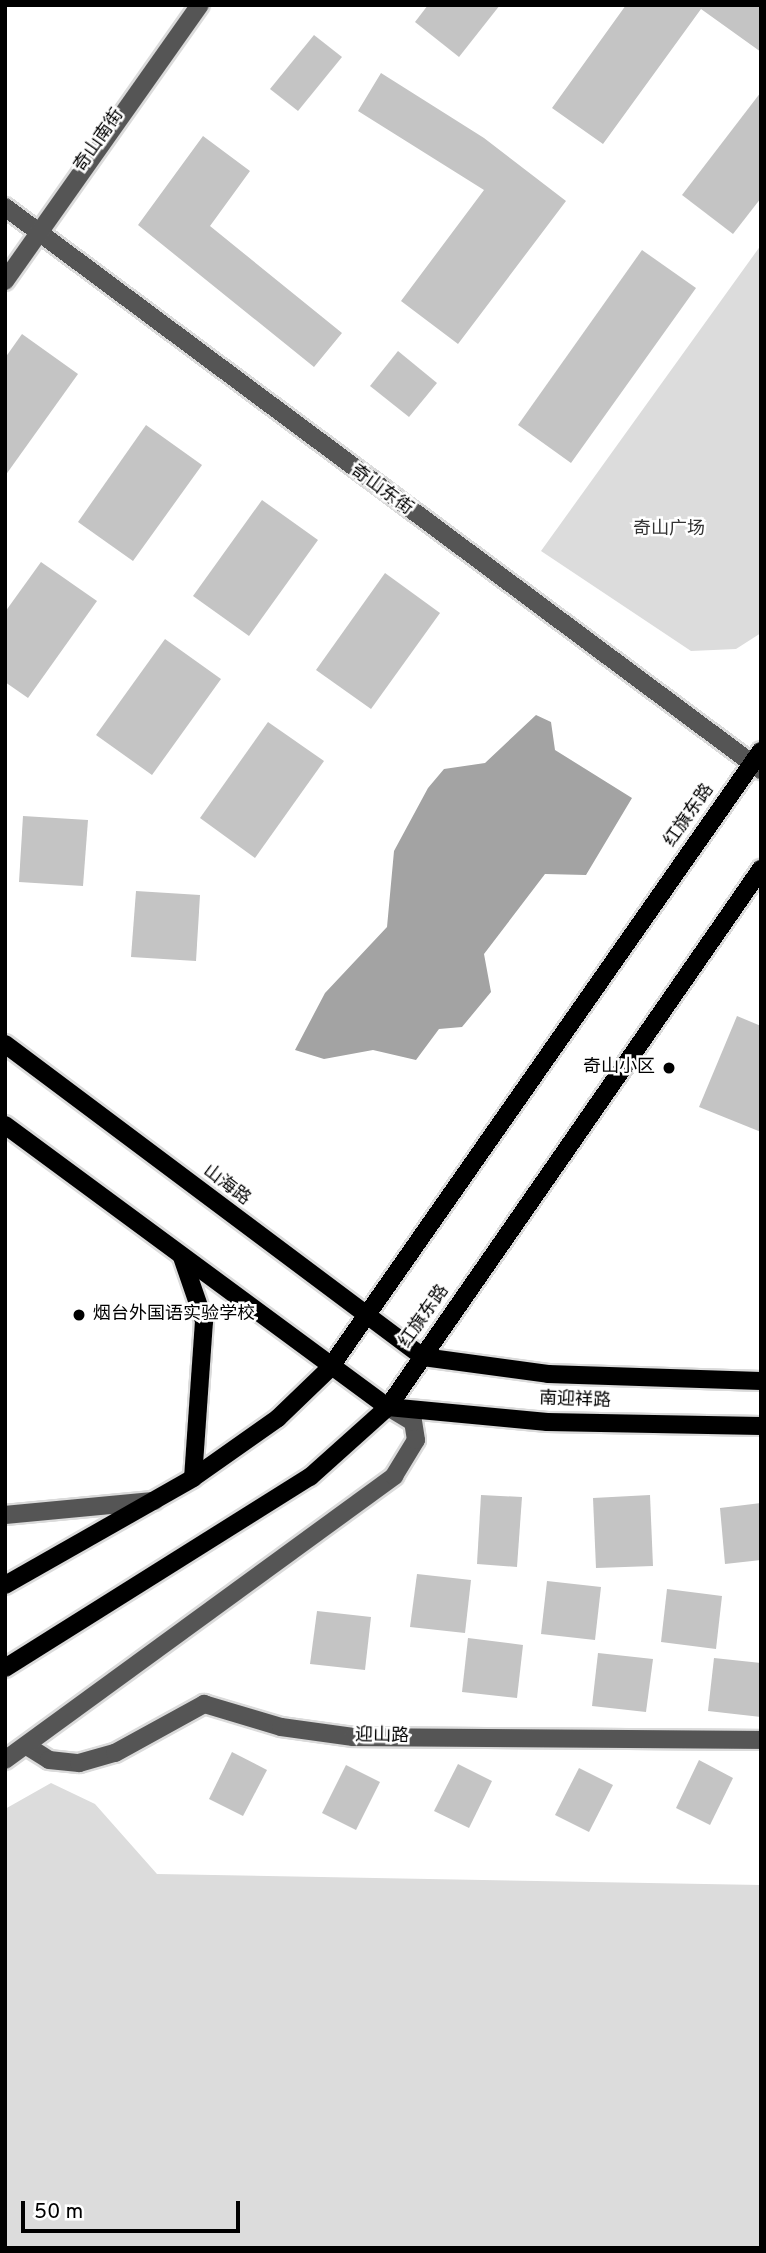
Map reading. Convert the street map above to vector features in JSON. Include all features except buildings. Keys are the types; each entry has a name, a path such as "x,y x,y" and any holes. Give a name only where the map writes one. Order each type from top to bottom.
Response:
{"main road":[{"name":"红旗东路","path":"329,1369 758,762"},
{"name":"红旗东路","path":"5,1668 310,1476 388,1407 761,869"},
{"name":"山海路","path":"5,1044 366,1319 423,1357"},
{"path":"5,1125 329,1369 388,1407"},
{"path":"182,1257 204,1321 193,1478"},
{"name":"南迎祥路","path":"423,1357 548,1374 761,1381"},
{"path":"5,1585 193,1478 278,1418 329,1369"},
{"name":"南迎祥路","path":"388,1407 547,1422 761,1426"}],"street":[{"name":"奇山南街","path":"5,281 37,230 200,5"},
{"name":"奇山东街","path":"5,207 758,762"},
{"path":"5,1760 394,1476 416,1440 413,1422 388,1407"},
{"path":"5,1515 154,1501"},
{"name":"迎山路","path":"27,1746 49,1760 79,1763 115,1753 204,1704 281,1727 353,1737 761,1740"}],"green space":[{"name":"奇山广场","path":"761,245 761,633 736,649 691,651 541,551"},
{"path":"51,1783 95,1804 157,1874 761,1885 761,2248 5,2248 5,1809"}],"shaded area":[{"path":"536,715 551,722 555,750 632,798 586,875 545,874 484,954 491,992 462,1027 439,1029 416,1060 373,1050 324,1059 295,1050 325,993 387,927 394,851 428,788 444,769 485,763"}],"place":[{"name":"奇山小区","path":"669,1068"},
{"name":"烟台外国语实验学校","path":"79,1315"}]}
